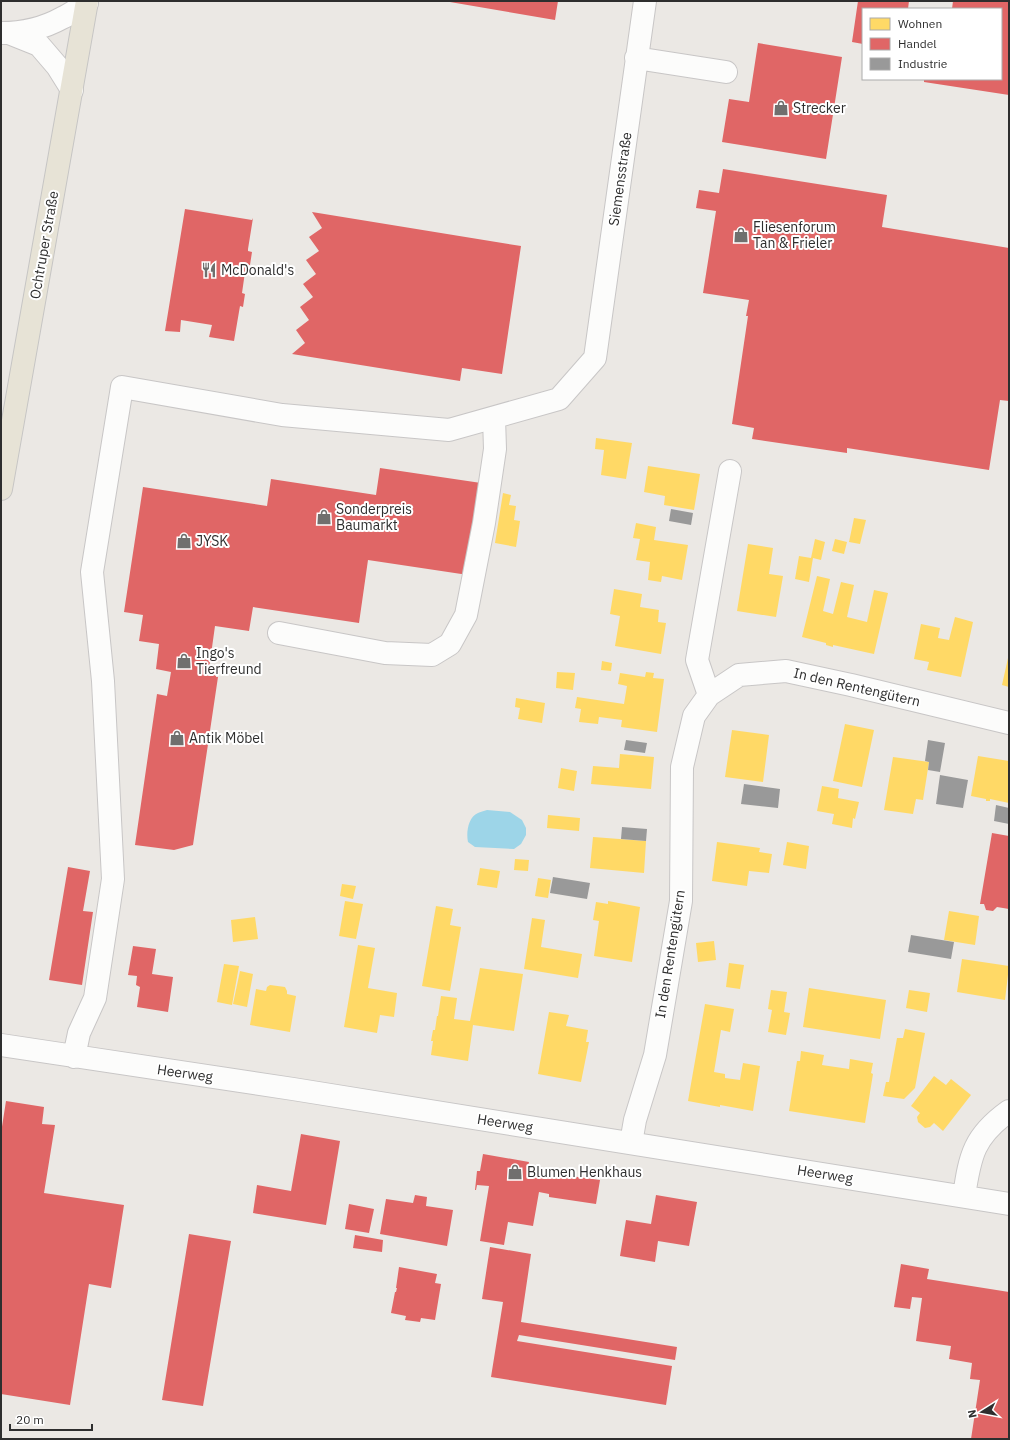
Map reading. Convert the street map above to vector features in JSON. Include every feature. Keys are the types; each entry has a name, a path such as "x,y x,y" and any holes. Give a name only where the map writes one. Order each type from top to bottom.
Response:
{"main road":[{"name":"Ochtruper Straße","path":"1,489 87,2"}],"street":[{"name":"Siemensstraße","path":"494,418 559,399 595,358 645,1"},
{"path":"5,33 34,29 62,19 87,2"},
{"path":"5,33 39,45 57,66 72,90"},
{"path":"636,58 726,72"},
{"path":"74,1057 79,1033 95,998 113,879 103,680 92,572 122,387 282,415 449,430 494,418 495,449 484,523 466,615 450,644 432,655 385,653 279,633"},
{"path":"709,695 697,660 730,471"},
{"name":"In den Rentengütern","path":"632,1143 635,1120 655,1055 681,900 682,767 694,716 709,695 739,675 786,671 851,684 1009,723"},
{"name":"Heerweg","path":"1,1045 293,1089 1009,1204"},
{"path":"964,1196 970,1158 979,1140 997,1119 1009,1110"}],"water":[{"path":"487,810 510,812 522,820 526,828 526,835 521,844 514,849 475,847 468,842 468,826 472,818 478,813"}],"building: Wohnen":[{"path":"596,438 632,443 626,479 601,475 604,450 595,449"},
{"path":"648,466 700,474 694,510 664,505 665,496 644,492"},
{"path":"503,493 511,495 509,505 516,506 514,520 520,521 516,547 495,543"},
{"path":"854,518 866,520 860,544 849,542"},
{"path":"636,523 656,527 654,540 688,545 682,580 662,576 661,582 648,580 650,562 636,560 640,539 633,538"},
{"path":"815,539 825,542 821,560 813,558 809,582 795,579 799,556 811,558"},
{"path":"835,539 847,542 844,554 832,551"},
{"path":"748,544 773,548 769,574 783,576 776,617 737,611"},
{"path":"817,576 830,579 823,611 833,614 841,582 854,585 847,617 867,622 874,590 888,593 874,654 833,645 833,647 826,645 826,643 802,637"},
{"path":"614,589 642,594 640,607 659,610 658,622 666,623 661,654 615,646 620,616 610,614"},
{"path":"955,617 973,622 961,677 927,670 929,662 914,659 921,624 940,628 938,638 949,640"},
{"path":"1009,658 1009,687 1002,685"},
{"path":"602,661 612,663 611,671 601,670"},
{"path":"557,672 575,673 573,690 556,688"},
{"path":"646,672 654,673 653,678 664,679 657,732 621,727 622,720 599,717 598,724 579,722 581,709 575,708 577,697 624,704 627,686 618,684 620,673 645,677"},
{"path":"516,698 545,703 542,723 518,719 520,708 515,707"},
{"path":"845,724 874,730 862,787 833,781"},
{"path":"732,730 769,735 763,782 725,777"},
{"path":"620,754 654,757 651,789 591,784 593,766 619,768"},
{"path":"978,756 1009,761 1009,803 990,799 990,801 986,801 986,799 971,796"},
{"path":"893,757 929,762 923,800 916,799 913,814 884,810"},
{"path":"561,768 577,771 574,791 558,788"},
{"path":"822,786 839,789 838,798 859,802 855,819 853,818 852,828 832,824 834,814 817,811"},
{"path":"548,815 580,818 579,831 547,828"},
{"path":"593,837 646,841 644,873 590,868"},
{"path":"717,842 760,848 759,852 772,854 769,873 749,871 747,886 712,881"},
{"path":"787,842 809,846 806,869 783,865"},
{"path":"515,859 529,860 528,871 514,870"},
{"path":"480,868 500,871 497,888 477,885"},
{"path":"538,878 551,880 548,898 535,896"},
{"path":"342,884 356,886 353,899 340,896"},
{"path":"345,901 363,904 356,939 339,936"},
{"path":"608,901 640,907 632,962 594,956 599,921 593,920 596,902 608,904"},
{"path":"436,906 453,909 450,925 461,927 450,991 422,986"},
{"path":"949,911 979,916 975,945 944,940"},
{"path":"255,917 258,939 233,942 231,920"},
{"path":"532,918 545,920 541,947 582,954 578,978 524,969"},
{"path":"714,941 716,960 698,962 696,943"},
{"path":"358,945 375,948 368,988 397,993 394,1017 380,1015 377,1033 344,1027"},
{"path":"962,959 1009,966 1005,1000 957,992"},
{"path":"729,963 744,965 740,989 726,987"},
{"path":"224,964 239,966 232,1005 217,1002"},
{"path":"480,968 523,974 514,1031 473,1025 468,1061 431,1055 433,1041 431,1041 433,1030 435,1030 441,996 457,998 454,1019 470,1021"},
{"path":"240,971 253,974 247,1007 233,1004"},
{"path":"270,985 285,987 287,994 296,996 290,1032 250,1025 256,989 266,991 267,987"},
{"path":"809,988 886,1000 880,1039 803,1027"},
{"path":"771,990 787,992 784,1012 790,1013 786,1035 768,1032 772,1010 768,1009"},
{"path":"909,990 930,993 927,1012 906,1008"},
{"path":"705,1004 734,1009 730,1032 721,1030 714,1072 725,1074 725,1078 740,1080 743,1063 760,1066 753,1111 688,1101"},
{"path":"549,1012 569,1015 566,1026 588,1030 586,1042 589,1042 581,1082 538,1074"},
{"path":"905,1029 925,1033 915,1088 904,1099 883,1096 886,1082 889,1082 897,1038 903,1038"},
{"path":"801,1051 824,1055 822,1065 849,1069 850,1059 873,1063 871,1073 873,1074 865,1123 789,1111 797,1061 800,1061"},
{"path":"934,1076 946,1085 951,1079 971,1095 943,1131 934,1123 930,1127 925,1128 918,1122 917,1117 920,1113 911,1106"}],"building: Handel":[{"path":"444,1 558,1 555,20"},
{"path":"858,1 909,1 908,8 862,8 862,44 852,42"},
{"path":"953,1 1009,1 1009,95 924,82 924,80 1002,80 1002,8 952,8"},
{"path":"758,43 842,57 826,159 722,142 729,99 749,102"},
{"path":"723,169 887,195 882,227 1009,248 1009,401 1000,400 989,470 847,448 847,453 752,439 754,428 732,424 749,300 703,293 716,211 696,208 699,190 719,193"},
{"path":"185,209 252,220 253,218 248,249 248,251 252,252 250,265 246,265 242,293 245,294 243,307 240,306 234,341 209,337 212,325 181,320 180,332 165,331"},
{"path":"312,212 521,246 502,374 462,368 460,381 292,354 305,343 296,330 309,320 300,307 313,297 303,284 316,274 306,260 319,251 309,237 322,228"},
{"path":"380,468 481,483 468,575 368,560 359,623 253,607 249,631 215,626 208,676 211,674 218,677 193,845 174,850 135,845 157,694 167,696 171,672 156,669 159,644 139,641 143,615 124,612 143,487 267,506 271,479 376,495"},
{"path":"992,833 1009,836 1009,909 997,907 993,911 986,910 984,904 980,904"},
{"path":"68,867 90,871 83,911 93,912 82,985 49,980"},
{"path":"133,946 156,949 152,974 173,977 168,1012 137,1007 140,987 136,985 137,976 128,975"},
{"path":"6,1101 44,1107 42,1124 55,1125 44,1193 124,1205 111,1288 89,1284 70,1405 1,1394 1,1133"},
{"path":"301,1134 340,1141 326,1225 253,1213 257,1185 291,1191"},
{"path":"483,1154 529,1162 527,1170 600,1180 596,1204 549,1197 549,1194 539,1192 533,1226 508,1222 504,1245 480,1241 489,1186 477,1185 475,1190 477,1171 480,1171"},
{"path":"415,1195 427,1197 426,1206 453,1210 447,1246 380,1234 386,1199 413,1203"},
{"path":"656,1195 697,1202 689,1246 658,1241 655,1262 620,1256 626,1220 651,1224"},
{"path":"349,1204 374,1209 369,1233 345,1229"},
{"path":"189,1234 231,1241 203,1406 162,1400"},
{"path":"355,1235 383,1240 382,1252 353,1248"},
{"path":"490,1247 531,1254 521,1322 677,1347 675,1360 519,1335 517,1341 672,1366 666,1405 491,1377 503,1302 482,1299"},
{"path":"901,1264 929,1269 927,1279 1009,1292 1009,1439 971,1439 980,1380 970,1379 972,1363 949,1359 951,1346 916,1341 922,1298 912,1297 910,1309 894,1307"},
{"path":"399,1267 437,1274 435,1283 441,1284 435,1320 421,1318 420,1322 405,1320 406,1316 391,1313 397,1288"}],"building: Industrie":[{"path":"671,509 693,513 691,525 669,521"},
{"path":"626,740 647,743 645,753 624,750"},
{"path":"928,740 945,743 940,772 928,770 929,762 925,761"},
{"path":"940,775 968,780 963,808 936,804"},
{"path":"744,784 780,789 778,808 741,804"},
{"path":"996,805 1009,808 1009,824 994,821"},
{"path":"622,827 647,829 646,841 621,839"},
{"path":"553,877 590,883 587,899 550,893"},
{"path":"911,935 954,942 951,959 908,952"}],"place":[{"name":"Strecker","path":"781,108"},
{"name":"Fliesenforum Tan & Frieler","path":"741,235"},
{"name":"McDonald's","path":"209,270"},
{"name":"Sonderpreis Baumarkt","path":"324,517"},
{"name":"JYSK","path":"184,541"},
{"name":"Ingo's Tierfreund","path":"184,661"},
{"name":"Antik Möbel","path":"177,738"},
{"name":"Blumen Henkhaus","path":"515,1172"}]}
